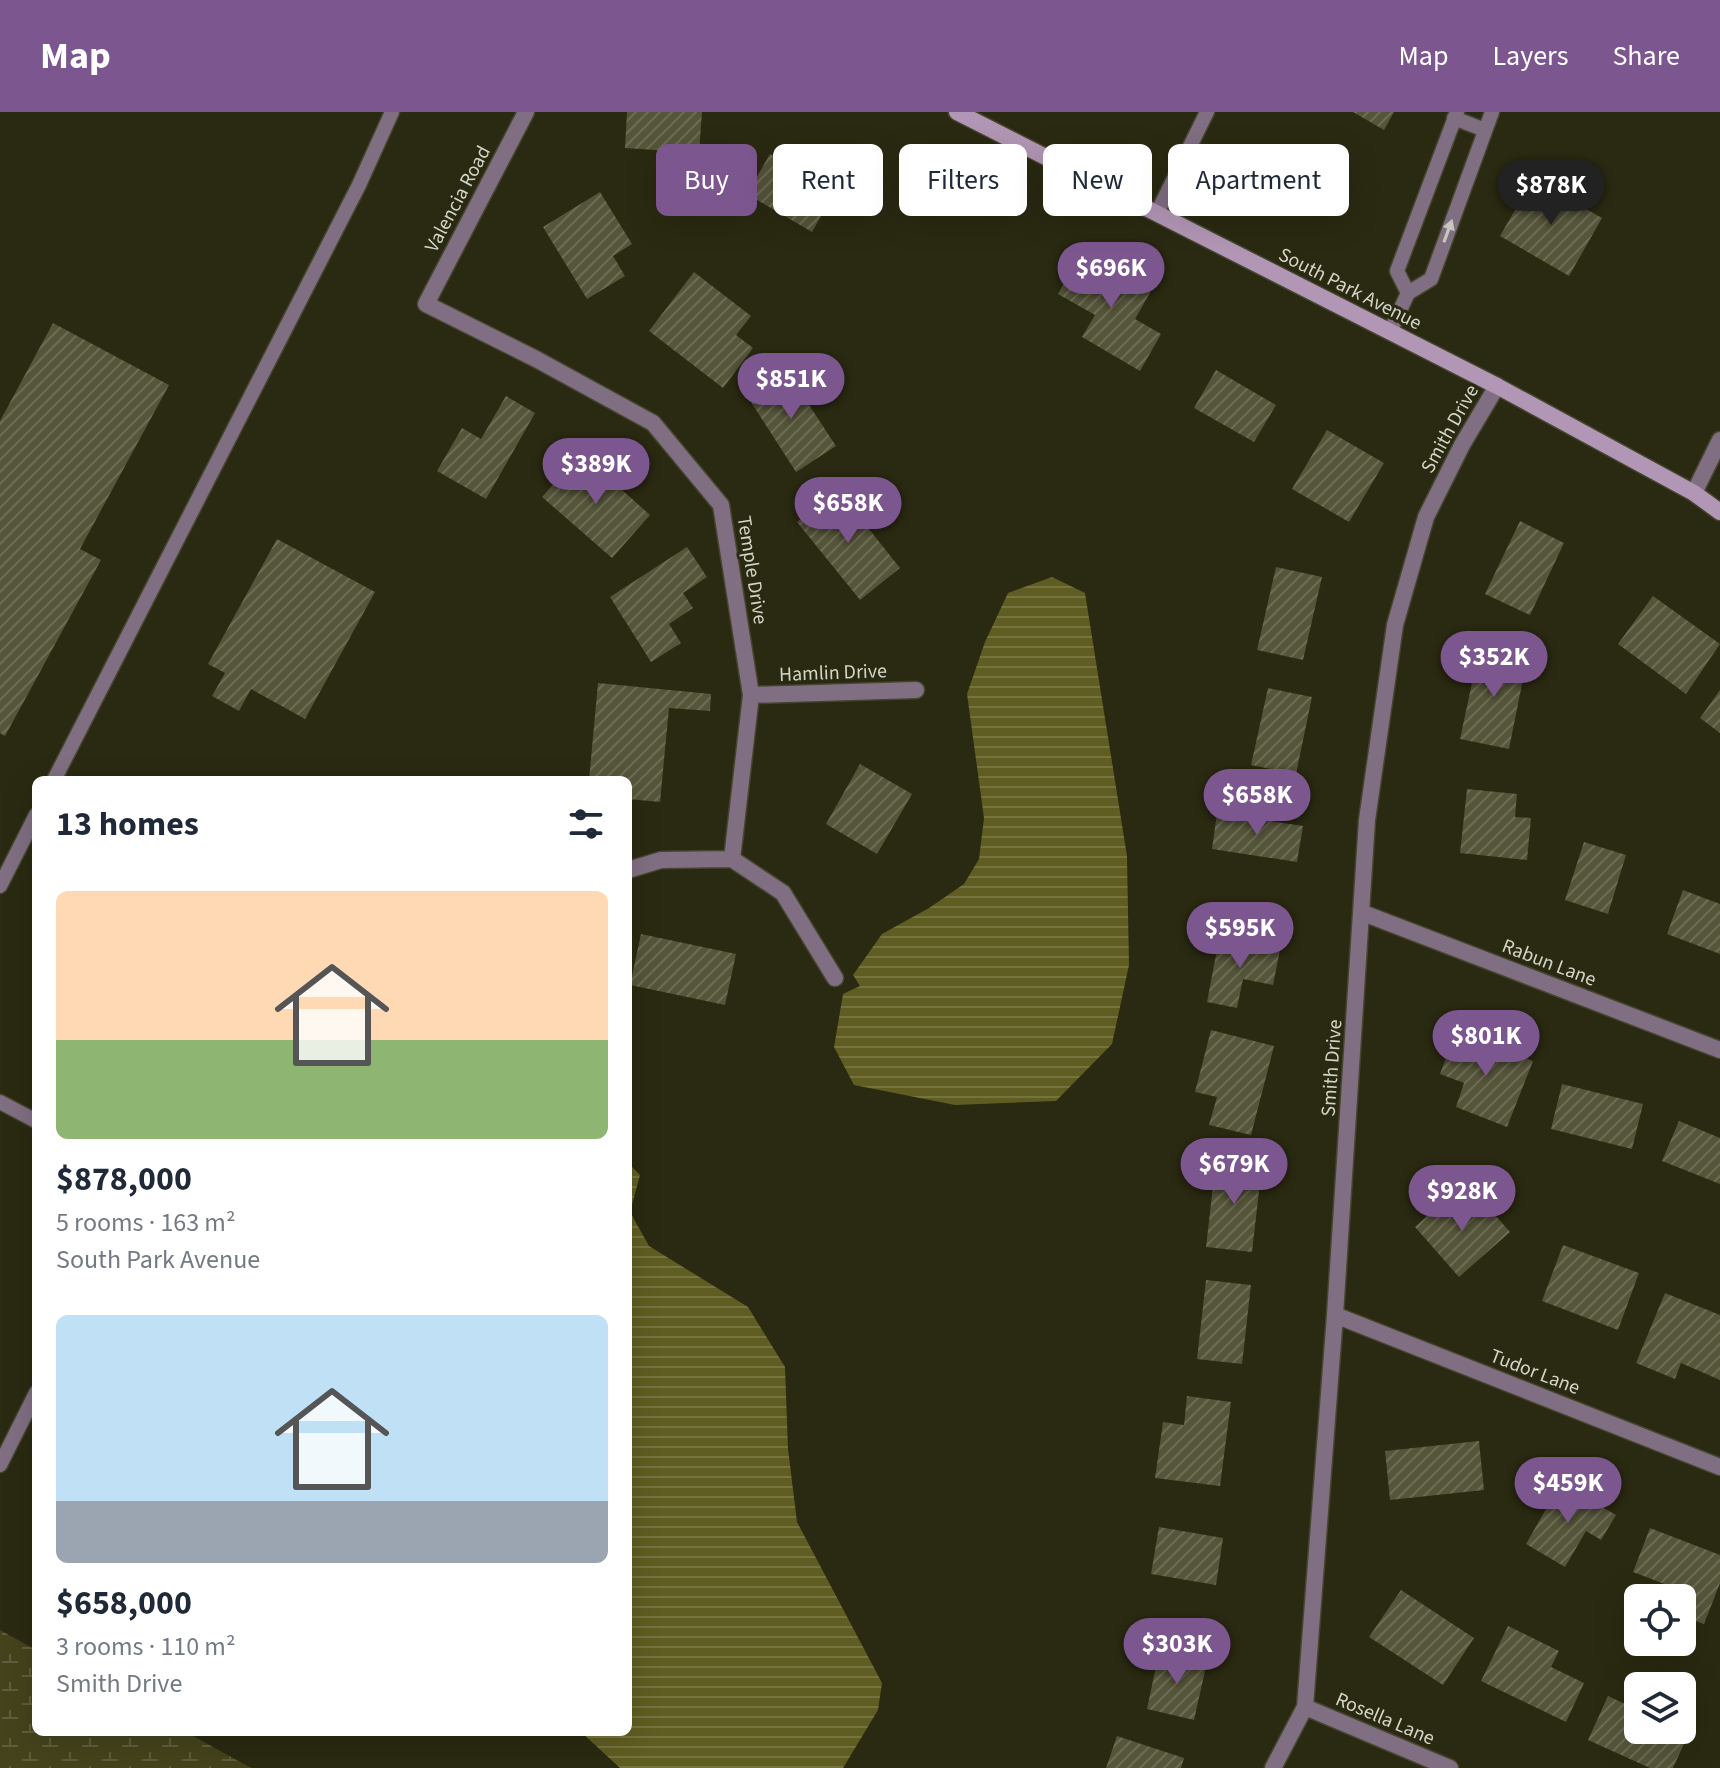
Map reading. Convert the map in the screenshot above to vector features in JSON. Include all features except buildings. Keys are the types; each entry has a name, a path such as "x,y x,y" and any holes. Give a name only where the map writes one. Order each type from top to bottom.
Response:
{"street":[{"name":"Valencia Road","path":"426,304 526,112"},
{"name":"South Park Avenue","path":"957,112 1497,386 1694,493 1720,512"},
{"name":"Temple Drive","path":"426,304 653,423 721,505 751,695 732,859"},
{"name":"Smith Drive","path":"1273,1768 1305,1707 1335,1315 1367,820 1395,625 1426,517 1462,445 1497,386"},
{"path":"1694,493 1720,440"},
{"name":"Hamlin Drive","path":"751,695 916,690"},
{"path":"632,869 661,860 732,859 783,893 835,978"},
{"name":"Rabun Lane","path":"1363,913 1720,1050"},
{"name":"Tudor Lane","path":"1335,1315 1720,1467"},
{"name":"Rosella Lane","path":"1305,1707 1450,1768"}],"lane":[{"path":"56,776 359,185 392,112"},
{"path":"1157,213 1207,112"},
{"path":"1390,332 1408,293 1431,279 1492,112"},
{"path":"1408,293 1397,271 1455,115 1485,130"},
{"path":"0,886 32,823"},
{"path":"0,1102 32,1119"},
{"path":"0,1465 32,1401"}],"green space":[{"path":"0,1630 32,1648 32,1736 193,1736 251,1768 0,1768"}],"shaded area":[{"path":"1052,577 1085,593 1127,856 1129,965 1112,1044 1056,1101 955,1105 854,1085 834,1047 843,994 860,986 853,975 882,934 964,884 979,859 984,818 967,694 985,642 1008,593"},
{"path":"632,1167 640,1175 632,1205"},
{"path":"632,1216 649,1246 748,1307 785,1367 788,1449 797,1522 882,1683 878,1710 843,1768 620,1768 585,1736 632,1736"}]}
